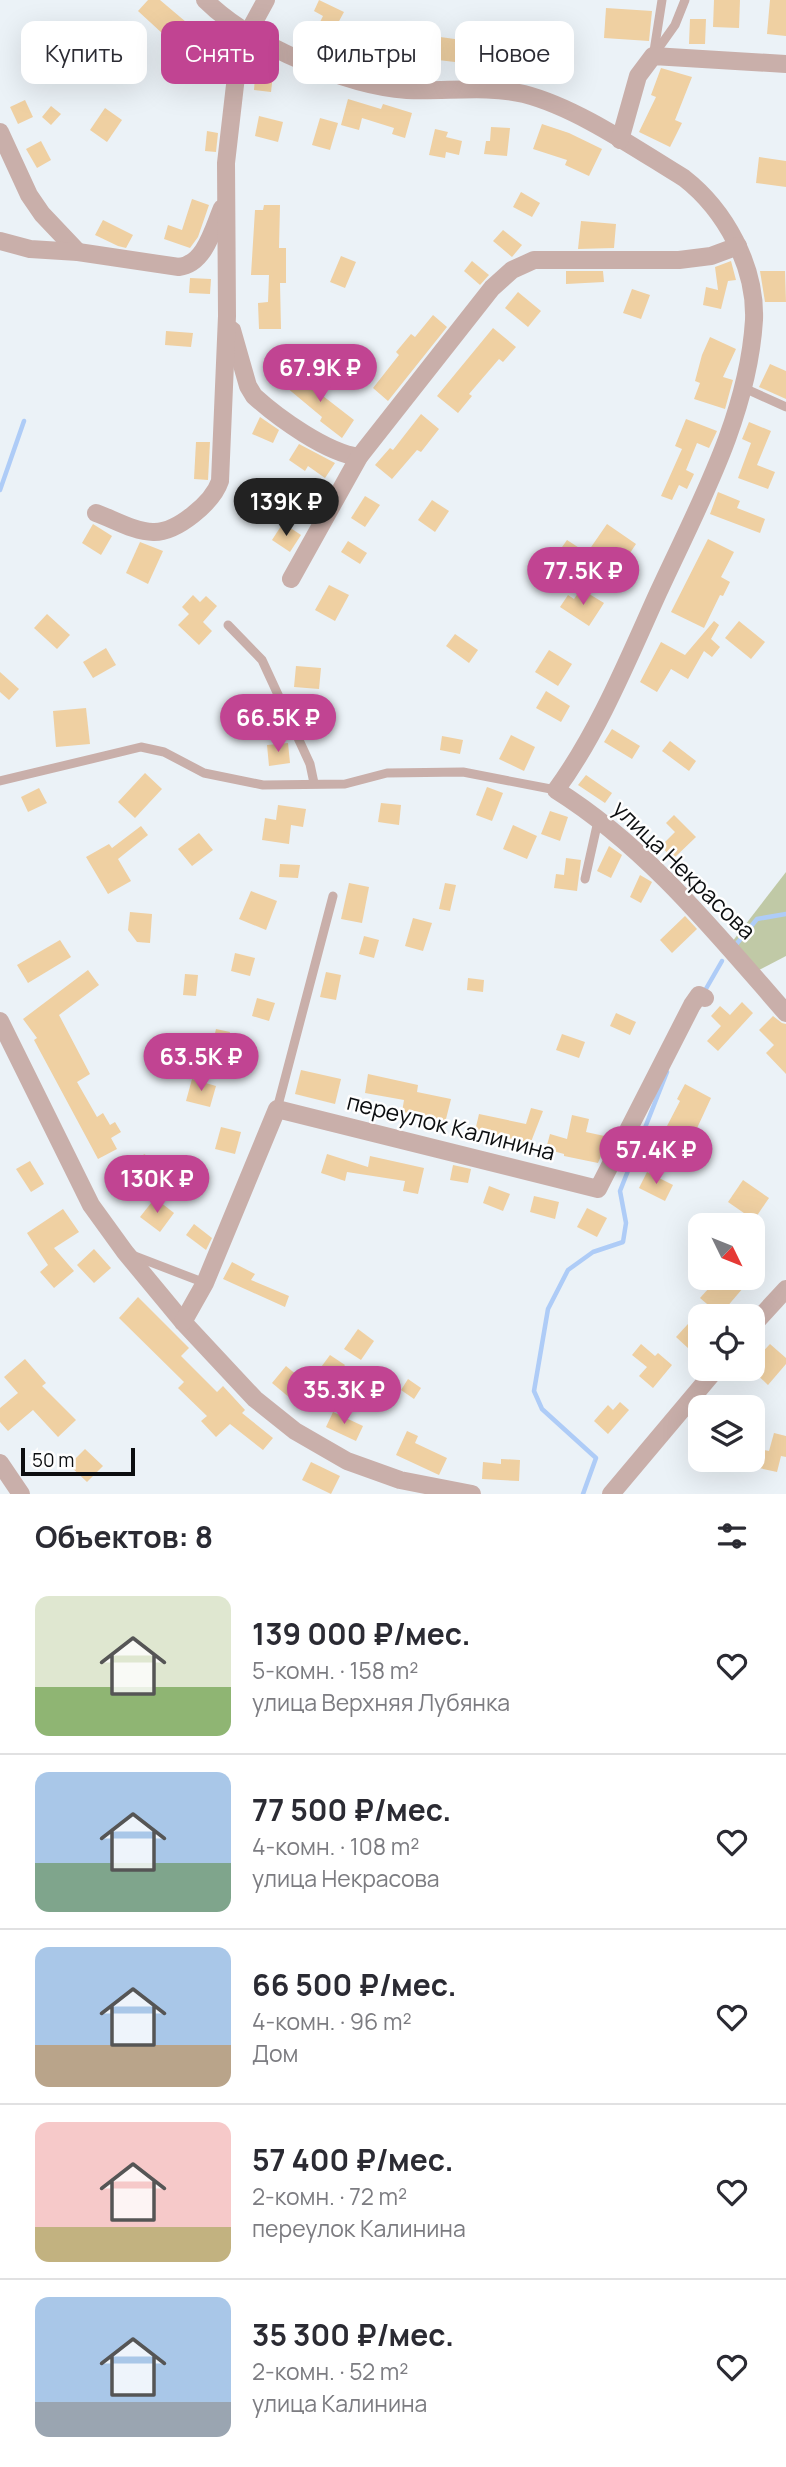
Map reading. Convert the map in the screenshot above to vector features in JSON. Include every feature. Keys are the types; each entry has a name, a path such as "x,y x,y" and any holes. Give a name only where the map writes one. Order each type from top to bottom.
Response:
{"street":[{"path":"205,0 230,21"},
{"path":"255,21 266,0"},
{"path":"279,48 359,81 405,90 470,89 521,94 555,104 620,140 697,188 720,215 738,246 751,284 754,319 744,388 718,460 623,671 576,761 556,790"},
{"path":"620,140 638,76 653,56 786,64"},
{"path":"96,513 152,533 163,531 204,506 212,498 220,481 227,316 226,163 235,84"},
{"path":"0,132 29,195 78,252"},
{"path":"0,241 30,249 78,252 120,260 188,266 202,253 225,202"},
{"path":"291,579 359,457 492,288 512,270 534,260 678,260 711,256 738,246"},
{"path":"227,316 248,386 254,396 319,443 340,453 359,457"},
{"name":"улица Некрасова","path":"556,790 598,819 648,863 732,949 786,1013"},
{"name":"переулок Калинина","path":"277,1109 598,1189 702,996"},
{"path":"0,1021 91,1205 125,1252 183,1322 255,1399 295,1432 347,1461 400,1480 472,1494"},
{"path":"183,1322 205,1283 277,1109"},
{"path":"765,1312 786,1289"},
{"path":"611,1494 706,1381"},
{"path":"0,1463 21,1494"}],"lane":[{"path":"653,56 662,0"},
{"path":"653,56 675,25 685,0"},
{"path":"744,388 786,407"},
{"path":"228,625 262,660 310,764 314,783"},
{"path":"0,781 141,747 164,752 204,773 263,785 345,784 387,773 463,772 556,790"},
{"path":"584,879 598,819"},
{"path":"277,1109 333,896"},
{"path":"125,1252 205,1283"}],"green space":[{"path":"786,872 786,956 759,970 732,942"}],"building":[{"path":"148,0 160,0 185,21 161,21 161,32 138,11"},
{"path":"319,0 344,12 339,21 320,21 323,16 314,11"},
{"path":"714,0 740,0 739,28 713,27"},
{"path":"770,0 786,0 786,36 767,34"},
{"path":"606,8 652,11 649,41 604,38"},
{"path":"690,19 706,19 705,44 689,44"},
{"path":"441,37 455,39 455,62 441,60"},
{"path":"661,68 692,77 675,120 682,123 670,147 639,132 656,97 651,95"},
{"path":"254,84 272,84 271,92 254,90"},
{"path":"348,99 381,109 383,104 412,113 405,138 392,134 394,128 362,118 359,130 341,125"},
{"path":"25,100 33,117 18,124 10,107"},
{"path":"51,106 61,114 51,125 42,117"},
{"path":"105,108 122,120 107,142 90,130"},
{"path":"259,116 283,122 278,142 255,136"},
{"path":"320,118 338,123 330,150 312,145"},
{"path":"542,124 602,149 589,176 565,165 567,160 533,149"},
{"path":"491,127 510,128 507,156 484,154 486,141 490,141"},
{"path":"435,129 448,132 446,137 462,141 459,155 446,152 445,158 429,155"},
{"path":"207,131 218,133 216,152 205,151"},
{"path":"41,141 51,160 37,168 26,149"},
{"path":"759,157 786,161 786,187 756,183"},
{"path":"521,192 540,203 532,217 513,207"},
{"path":"192,199 209,205 198,237 190,248 164,239 168,225 182,230"},
{"path":"264,205 280,205 279,248 286,248 286,283 280,283 281,329 259,329 258,303 268,302 269,275 251,275 255,210 263,210"},
{"path":"103,220 133,235 126,248 95,235"},
{"path":"581,221 616,224 614,248 578,249"},
{"path":"503,230 522,245 512,257 493,241"},
{"path":"341,256 356,262 345,288 330,282"},
{"path":"472,261 489,275 480,285 464,271"},
{"path":"731,261 736,280 728,281 721,309 703,305 706,287 718,290 715,267"},
{"path":"566,271 603,271 604,282 566,284"},
{"path":"760,271 785,271 786,302 765,302"},
{"path":"190,278 211,279 210,294 189,293"},
{"path":"632,289 650,295 641,319 623,313"},
{"path":"518,292 541,311 528,327 505,308"},
{"path":"433,315 447,327 388,401 373,388 399,355 396,352 411,334 415,337"},
{"path":"493,328 516,347 503,362 499,359 469,394 472,396 458,413 437,396"},
{"path":"166,331 193,333 191,347 165,345"},
{"path":"710,337 736,349 723,377 733,380 725,409 694,399 700,383 695,381"},
{"path":"770,364 786,371 786,399 759,387"},
{"path":"299,371 326,393 323,396 354,420 342,438 320,421 322,417 286,387"},
{"path":"421,414 439,429 421,452 417,450 392,479 375,465 390,448 393,450"},
{"path":"260,417 279,430 273,443 252,434"},
{"path":"686,419 717,431 709,448 697,443 686,470 694,474 687,489 679,485 672,500 661,496 682,449 675,446"},
{"path":"749,422 771,431 757,465 775,472 768,489 738,478 751,443 742,439"},
{"path":"196,442 210,442 208,480 194,479"},
{"path":"299,444 335,463 325,478 308,466 305,471 289,460"},
{"path":"718,492 740,501 737,508 765,519 760,533 710,514"},
{"path":"365,496 380,505 365,527 351,518"},
{"path":"432,500 449,511 435,532 418,520"},
{"path":"283,523 301,535 290,552 272,540"},
{"path":"93,524 112,536 101,555 82,543"},
{"path":"607,524 636,544 628,556 621,551 615,561 607,556 590,581 555,557 567,540 587,553"},
{"path":"708,539 734,552 721,577 730,582 723,596 720,595 704,628 671,612"},
{"path":"348,541 367,553 360,564 341,552"},
{"path":"140,542 163,551 148,584 126,573"},
{"path":"329,585 349,595 335,621 315,610"},
{"path":"581,589 604,603 589,626 560,607 568,595 574,599"},
{"path":"193,595 200,602 206,596 217,606 203,622 212,631 199,645 178,625 189,614 182,607"},
{"path":"47,614 70,635 57,649 34,628"},
{"path":"714,621 719,625 711,639 720,647 712,657 704,651 688,679 671,669 657,692 640,682 661,642 685,655"},
{"path":"739,621 765,642 751,659 725,638"},
{"path":"455,634 478,650 469,663 446,646"},
{"path":"106,648 116,665 93,678 83,662"},
{"path":"549,650 572,664 558,686 535,672"},
{"path":"296,666 321,668 319,689 294,687"},
{"path":"0,672 19,689 9,700 0,692"},
{"path":"546,691 570,706 561,722 536,708"},
{"path":"86,708 90,744 56,747 53,711"},
{"path":"612,729 640,746 632,759 604,742"},
{"path":"511,735 535,747 524,771 499,759"},
{"path":"442,736 463,740 460,754 440,750"},
{"path":"670,741 696,761 689,771 662,751"},
{"path":"288,743 290,763 269,766 267,745"},
{"path":"145,773 162,789 135,818 118,802"},
{"path":"586,775 612,793 605,803 578,785"},
{"path":"487,787 503,793 492,821 476,815"},
{"path":"39,788 47,803 28,812 21,797"},
{"path":"381,803 401,805 399,825 378,822"},
{"path":"278,805 306,809 303,827 291,825 289,844 262,840 265,818 276,820"},
{"path":"550,811 568,817 560,841 541,834"},
{"path":"674,815 696,837 673,859 661,846 675,832 666,823"},
{"path":"513,825 537,836 527,859 503,849"},
{"path":"141,826 148,835 118,859 131,881 108,894 86,857 109,844 112,848"},
{"path":"199,833 213,850 192,866 178,849"},
{"path":"609,846 622,855 611,878 597,871"},
{"path":"566,858 581,860 577,891 554,888 556,874 564,875"},
{"path":"280,864 300,865 298,878 279,877"},
{"path":"640,875 652,882 641,903 630,897"},
{"path":"349,883 369,887 362,923 341,919"},
{"path":"445,883 456,885 450,911 439,909"},
{"path":"251,891 277,901 266,930 239,919"},
{"path":"130,912 152,914 150,943 137,942 128,930"},
{"path":"685,916 697,929 672,953 660,940"},
{"path":"413,918 432,923 423,951 405,946"},
{"path":"364,936 379,940 374,958 359,954"},
{"path":"60,940 71,957 28,983 17,965"},
{"path":"235,953 255,958 250,976 231,971"},
{"path":"88,970 99,985 59,1015 90,1074 77,1082 97,1117 103,1113 110,1125 115,1122 121,1132 111,1138 117,1149 98,1159 34,1040 37,1038 23,1019"},
{"path":"326,972 341,975 336,1000 320,997"},
{"path":"185,974 198,975 196,996 183,995"},
{"path":"468,978 484,980 483,992 467,990"},
{"path":"257,998 275,1003 269,1021 252,1016"},
{"path":"742,1002 753,1013 718,1051 707,1041 721,1026 711,1016 720,1006 730,1015"},
{"path":"616,1013 636,1022 630,1035 610,1026"},
{"path":"773,1016 786,1024 786,1074 766,1053 774,1045 759,1030"},
{"path":"216,1029 230,1032 226,1049 212,1046"},
{"path":"562,1034 585,1042 579,1058 556,1050"},
{"path":"301,1070 341,1079 335,1104 295,1094"},
{"path":"368,1074 418,1085 417,1092 451,1099 445,1123 427,1119 428,1116 402,1112 404,1100 365,1093"},
{"path":"192,1079 216,1086 210,1107 186,1101"},
{"path":"685,1084 711,1098 692,1139 667,1126 680,1101 677,1099"},
{"path":"531,1108 543,1111 529,1147 521,1145 522,1141 475,1131 479,1114 526,1124"},
{"path":"572,1115 589,1119 586,1132 609,1137 598,1163 546,1149 550,1134 567,1139"},
{"path":"221,1127 241,1132 235,1154 215,1149"},
{"path":"144,1154 159,1163 142,1190 128,1182"},
{"path":"327,1154 368,1167 370,1156 424,1168 418,1194 403,1191 405,1181 347,1172 345,1181 321,1173"},
{"path":"30,1161 44,1184 31,1192 16,1169"},
{"path":"453,1165 471,1169 468,1183 450,1180"},
{"path":"647,1172 673,1185 665,1201 639,1188"},
{"path":"743,1180 769,1198 759,1213 744,1213 728,1202"},
{"path":"489,1186 510,1194 503,1211 483,1203"},
{"path":"534,1196 559,1202 555,1219 530,1212"},
{"path":"155,1198 174,1213 160,1232 140,1217"},
{"path":"587,1208 607,1218 597,1237 577,1227"},
{"path":"63,1209 79,1232 54,1248 74,1271 54,1288 40,1272 48,1265 27,1233"},
{"path":"194,1224 212,1238 206,1250 186,1235"},
{"path":"94,1249 111,1268 94,1283 77,1265"},
{"path":"232,1262 255,1274 251,1280 289,1296 285,1307 223,1279"},
{"path":"707,1290 741,1290 729,1304 707,1304 700,1298"},
{"path":"138,1297 189,1348 181,1356 217,1392 223,1386 245,1410 242,1413 273,1438 263,1450 230,1424 216,1437 201,1421 207,1416 178,1388 184,1382 119,1318"},
{"path":"688,1324 688,1348 676,1337"},
{"path":"358,1329 374,1341 361,1360 344,1349"},
{"path":"641,1344 672,1365 653,1388 639,1376 647,1367 632,1355"},
{"path":"770,1344 786,1358 786,1364 768,1385 764,1381 765,1349"},
{"path":"330,1355 345,1365 330,1385 316,1374"},
{"path":"25,1359 46,1383 42,1386 76,1420 58,1437 33,1410 8,1431 0,1422 0,1408 18,1393 4,1377"},
{"path":"286,1366 304,1381 290,1398 272,1383"},
{"path":"408,1379 421,1388 414,1399 401,1390"},
{"path":"620,1402 629,1410 608,1434 594,1421 608,1405 613,1410"},
{"path":"333,1412 363,1426 356,1441 326,1427"},
{"path":"407,1431 418,1436 415,1443 447,1458 439,1475 396,1455"},
{"path":"774,1433 786,1436 786,1457 781,1456 777,1472 765,1469 765,1450 769,1451"},
{"path":"85,1449 103,1466 87,1482 69,1465"},
{"path":"501,1459 520,1460 519,1481 482,1479 483,1462 501,1464"},
{"path":"311,1462 340,1476 331,1494 302,1480"}],"waterway":[{"path":"0,490 24,421"},
{"path":"734,947 757,919 786,914"},
{"path":"703,994 722,961"},
{"path":"583,1494 596,1458 542,1409 534,1391 548,1309 568,1270 593,1252 623,1242 626,1223 620,1191 667,1072"}]}
